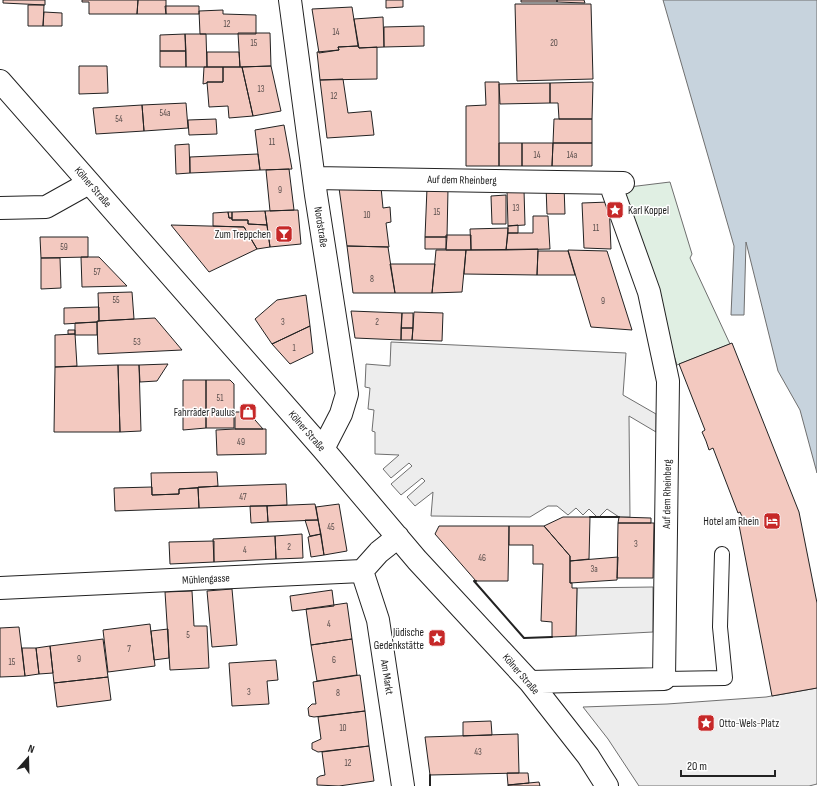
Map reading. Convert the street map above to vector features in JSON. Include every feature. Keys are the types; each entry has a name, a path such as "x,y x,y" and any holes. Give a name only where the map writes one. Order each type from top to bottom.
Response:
{"street":[{"name":"Nordstraße","path":"290,0 314,178 347,394 341,414 323,449"},
{"name":"Kölner Straße","path":"0,81 323,449 398,537 530,682 588,756 607,786"},
{"name":"Auf dem Rheinberg","path":"314,178 616,183 649,292 668,381 664,679"},
{"path":"0,208 46,207 89,182"},
{"path":"362,571 379,552 398,537"},
{"name":"Mühlengasse","path":"0,588 362,571"},
{"name":"Am Markt","path":"362,571 378,620 403,786"},
{"path":"530,682 664,679"}],"lane":[{"path":"664,679 725,678 720,627 722,554"}],"green space":[{"path":"670,182 692,254 690,258 730,344 677,365 621,188"}],"shaded area":[{"path":"663,0 817,0 817,473 800,410 778,371 746,242 744,315 731,315 734,246"},
{"path":"391,342 626,353 623,395 656,414 656,432 629,416 630,517 619,517 607,509 598,518 589,509 583,515 576,508 568,515 557,506 548,506 530,517 431,516 433,492 415,506 407,497 425,481 422,478 401,495 391,484 412,466 409,463 391,478 383,469 399,455 375,454 375,432 372,431 374,410 368,409 370,388 365,387 366,364 390,366"},
{"path":"653,587 653,632 576,636 577,588"},
{"name":"Otto-Wels-Platz","path":"817,688 817,784 809,786 639,786 608,739 583,707 667,704 766,697"}],"building":[{"path":"3,0 45,0 45,5 3,3"},
{"path":"82,0 138,0 137,14 89,14 89,2 82,2"},
{"path":"138,0 166,0 166,14 137,14"},
{"path":"386,0 403,0 403,7 386,8"},
{"path":"521,0 557,0 557,2 521,2"},
{"path":"557,0 584,0 585,3 557,2"},
{"path":"515,4 591,4 593,79 517,81"},
{"path":"28,5 44,5 43,26 28,26"},
{"path":"165,6 199,6 199,14 166,14"},
{"path":"352,7 358,46 338,47 339,50 319,53 312,9"},
{"path":"223,10 223,14 256,15 256,34 200,34 199,11"},
{"path":"44,12 62,13 62,26 43,26"},
{"path":"383,17 384,47 359,48 354,19"},
{"path":"424,26 424,46 384,47 384,27"},
{"path":"238,33 270,33 271,66 240,67"},
{"path":"185,34 206,34 207,67 186,67"},
{"path":"185,34 186,51 160,51 160,35"},
{"path":"358,46 359,48 377,47 377,79 320,80 317,52 339,50 338,47"},
{"path":"160,51 186,51 186,67 160,67"},
{"path":"207,52 239,52 240,67 207,67"},
{"path":"79,66 107,66 108,93 79,94"},
{"path":"271,66 281,111 253,116 242,67"},
{"path":"204,67 223,67 223,82 207,82 203,84"},
{"path":"223,67 242,67 253,116 229,118 228,106 209,107 207,82 223,82"},
{"path":"343,79 348,113 371,111 374,135 327,138 320,80"},
{"path":"485,82 499,82 499,166 466,166 466,106 486,105"},
{"path":"593,82 592,119 559,119 558,103 550,103 550,83"},
{"path":"550,83 550,103 500,104 499,84"},
{"path":"186,103 188,128 144,131 142,105"},
{"path":"142,105 144,131 96,134 93,108"},
{"path":"216,119 217,134 189,135 188,120"},
{"path":"554,119 592,119 592,143 553,143"},
{"path":"284,125 292,169 260,170 255,130"},
{"path":"499,143 522,143 522,166 499,166"},
{"path":"522,143 553,143 552,166 522,166"},
{"path":"553,143 592,143 592,166 552,166"},
{"path":"189,144 190,173 176,174 175,145"},
{"path":"258,154 260,170 190,173 190,157"},
{"path":"289,169 294,210 270,211 266,170"},
{"path":"546,186 564,186 565,214 547,214"},
{"path":"381,187 383,208 390,207 391,222 386,223 389,247 347,246 339,188"},
{"path":"427,188 448,189 447,237 425,237"},
{"path":"524,190 525,225 508,226 507,191"},
{"path":"506,195 506,224 492,224 491,196"},
{"path":"609,202 611,249 584,248 582,203"},
{"name":"Zum Treppchen","path":"298,210 301,244 270,247 265,211"},
{"path":"265,211 267,225 248,224 248,220 232,220 232,212"},
{"path":"228,212 229,218 232,218 232,220 248,220 248,224 267,225 270,247 257,249 244,227 213,226 213,213"},
{"path":"228,212 232,212 232,218 229,218"},
{"path":"533,216 548,216 550,249 506,250 508,233 533,233"},
{"path":"171,225 244,227 257,249 209,272"},
{"path":"518,225 518,233 508,233 508,226"},
{"path":"508,228 506,250 471,250 470,229"},
{"path":"446,235 471,235 471,250 446,250"},
{"path":"40,237 88,237 88,257 41,258"},
{"path":"425,237 447,237 446,249 425,249"},
{"path":"347,246 388,247 395,293 353,293"},
{"path":"538,249 537,275 464,274 466,250"},
{"path":"436,250 466,250 462,292 432,293"},
{"path":"568,250 607,251 632,330 591,327"},
{"path":"538,251 568,251 575,275 537,275"},
{"path":"81,257 99,257 127,286 82,287"},
{"path":"41,258 60,258 61,288 41,289"},
{"path":"390,264 435,264 432,293 395,293"},
{"path":"132,292 134,319 99,321 98,293"},
{"path":"306,295 310,326 272,344 255,319 277,300"},
{"path":"99,307 99,321 97,322 64,324 64,308"},
{"path":"351,311 402,313 401,340 355,338"},
{"path":"414,312 443,313 442,341 412,340"},
{"path":"402,313 413,313 413,328 401,328"},
{"path":"155,318 182,350 98,354 97,321"},
{"path":"97,322 97,335 75,335 75,323"},
{"path":"310,326 313,353 290,364 272,344"},
{"path":"401,328 413,328 412,340 401,340"},
{"path":"68,330 75,330 75,334 68,334"},
{"path":"75,334 77,366 55,367 55,335"},
{"name":"Hotel am Rhein","path":"732,343 799,512 817,603 817,688 772,696 739,525 745,523 740,512 738,513 713,448 709,450 702,432 705,430 679,364"},
{"path":"168,364 157,381 140,382 139,365"},
{"path":"118,365 120,432 54,432 55,367"},
{"path":"118,365 139,365 141,431 120,432"},
{"path":"183,380 206,380 206,428 183,430"},
{"path":"206,380 230,380 234,384 234,428 206,428"},
{"path":"235,412 248,412 263,429 235,429"},
{"path":"266,429 266,454 217,455 216,430"},
{"path":"217,472 218,486 179,489 179,494 152,495 151,473"},
{"path":"286,484 287,505 199,508 198,487"},
{"path":"152,487 152,495 179,494 179,489 198,488 199,508 115,511 114,488"},
{"path":"315,504 318,520 268,522 267,506"},
{"path":"339,504 347,551 324,555 316,507"},
{"path":"250,506 267,506 268,522 251,523"},
{"path":"563,517 590,517 589,559 570,561 570,556 544,526"},
{"path":"619,517 651,518 651,523 618,523"},
{"path":"305,520 318,520 321,534 310,536"},
{"path":"618,523 654,523 653,578 617,578"},
{"path":"439,526 509,526 508,581 476,581 435,534"},
{"path":"509,526 544,526 570,556 570,583 572,583 572,588 577,588 576,636 552,637 552,622 541,621 543,564 533,564 533,545 509,545"},
{"path":"302,534 303,558 276,559 275,536"},
{"path":"321,534 324,555 311,557 308,537"},
{"path":"275,536 276,559 214,562 213,539"},
{"path":"214,541 214,562 170,564 169,542"},
{"path":"618,557 617,580 570,583 570,561"},
{"path":"232,589 237,645 212,647 207,591"},
{"path":"332,590 334,606 292,611 290,596"},
{"path":"192,591 194,626 207,626 209,668 170,670 165,592"},
{"path":"347,603 352,639 311,645 306,609"},
{"path":"150,624 155,666 108,672 103,630"},
{"path":"19,627 25,676 0,677 0,628"},
{"path":"168,629 169,658 154,660 151,631"},
{"path":"103,639 108,677 54,683 50,646"},
{"path":"352,639 357,675 317,681 311,645"},
{"path":"50,646 53,673 39,674 36,648"},
{"path":"22,648 36,648 39,674 25,676"},
{"path":"276,660 278,680 267,681 269,704 232,706 229,663"},
{"path":"360,675 365,711 314,717 309,716 308,708 312,704 316,704 313,682"},
{"path":"108,677 111,700 57,707 54,683"},
{"path":"365,711 369,746 318,752 312,749 312,743 321,739 318,717"},
{"path":"491,721 492,735 463,736 463,722"},
{"path":"518,734 519,773 430,775 425,737"},
{"path":"369,746 374,781 339,786 317,785 317,778 325,775 322,752"},
{"path":"507,773 528,773 529,783 508,785"},
{"path":"539,782 540,786 508,786 508,785"}],"wall":[{"path":"590,517 619,517"},
{"path":"476,581 474,581 524,638 552,637"},
{"path":"430,775 430,786"}],"place":[{"name":"Karl Koppel","path":"615,210"},
{"name":"Zum Treppchen","path":"284,234"},
{"name":"Fahrräder Paulus","path":"248,412"},
{"name":"Hotel am Rhein","path":"772,521"},
{"name":"Jüdische Gedenkstätte","path":"437,638"},
{"name":"Otto-Wels-Platz","path":"706,723"}]}
